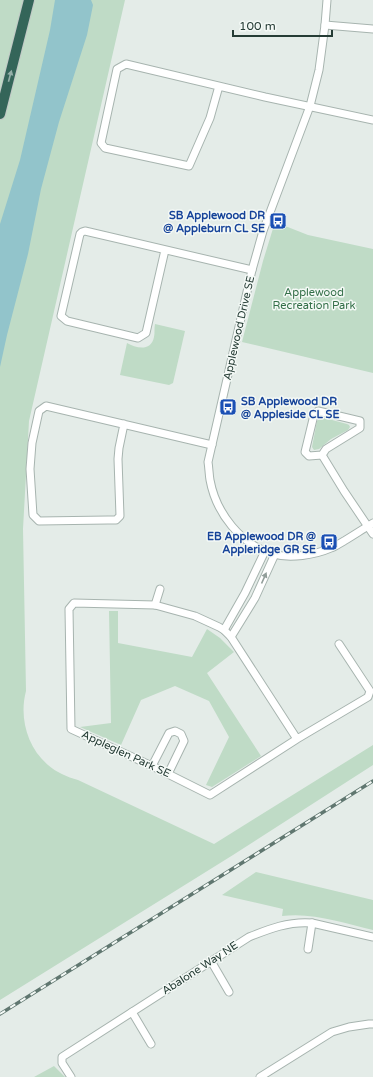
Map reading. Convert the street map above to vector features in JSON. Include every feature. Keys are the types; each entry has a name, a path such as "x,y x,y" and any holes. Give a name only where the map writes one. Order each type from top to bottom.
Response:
{"highway":[{"path":"0,114 30,0"}],"street":[{"name":"Applewood Drive SE","path":"327,0 319,70 310,106 263,231 252,270 208,462 210,481 216,499 223,513 235,529 250,543 265,551 275,554 294,556 314,554 332,548 370,525"},
{"path":"325,25 373,28"},
{"path":"219,86 210,118 189,166 105,148 101,143 117,69 126,64 373,120"},
{"path":"165,250 146,332 138,338 67,321 62,316 80,234 85,231 252,270"},
{"path":"124,424 118,459 120,516 116,520 39,521 33,515 30,469 32,443 39,411 46,406 124,424 212,445"},
{"path":"318,411 360,421 360,428 326,449 322,455 309,456 305,452 314,415 318,411"},
{"path":"322,455 344,491 370,525 373,534"},
{"path":"224,630 245,593 265,551"},
{"path":"231,636 255,598 275,554"},
{"path":"155,605 160,589"},
{"path":"245,593 255,598"},
{"name":"Appleglen Park SE","path":"74,603 155,605 195,616 224,630 231,636 297,739 210,795 152,766 71,729 69,609 74,603"},
{"path":"297,739 368,697 370,691 339,644"},
{"path":"152,766 169,733 175,731 182,734 184,741 168,774"},
{"name":"Abalone Way NE","path":"71,1077 62,1064 62,1057 248,937 275,927 302,922 373,937"},
{"path":"308,948 312,923"},
{"path":"211,961 229,992"},
{"path":"132,1012 152,1044"},
{"path":"260,1077 332,1032 349,1027 373,1024"}],"green space":[{"path":"0,0 125,0 29,421 23,529 26,691 24,701 24,721 30,741 41,758 58,772 214,844 373,745 373,765 233,855 0,1000"},
{"name":"Applewood Recreation Park","path":"275,222 308,235 373,249 373,373 242,342 263,261"},
{"path":"155,324 185,331 173,383 169,385 120,375 127,343 143,348 150,345 154,337"},
{"path":"321,417 347,424 350,427 348,430 331,439 319,449 314,450 312,447 317,421"},
{"path":"109,611 118,611 118,643 192,657 207,629 220,638 234,652 207,673 261,756 212,787 206,785 229,737 209,701 175,686 141,700 121,745 80,727 111,723"},
{"path":"256,872 373,900 373,930 339,921 316,917 293,915 282,916 283,909 222,895"},
{"path":"54,1066 65,1077 34,1077"}],"water":[{"path":"55,0 91,0 93,5 87,35 59,122 41,189 28,254 0,367 0,224 20,160 50,30"}],"railway":[{"path":"0,1014 373,781"}],"place":[{"name":"SB Applewood DR @ Appleburn CL SE","path":"278,221"},
{"name":"SB Applewood DR @ Appleside CL SE","path":"228,407"},
{"name":"EB Applewood DR @ Appleridge GR SE","path":"329,542"}]}
